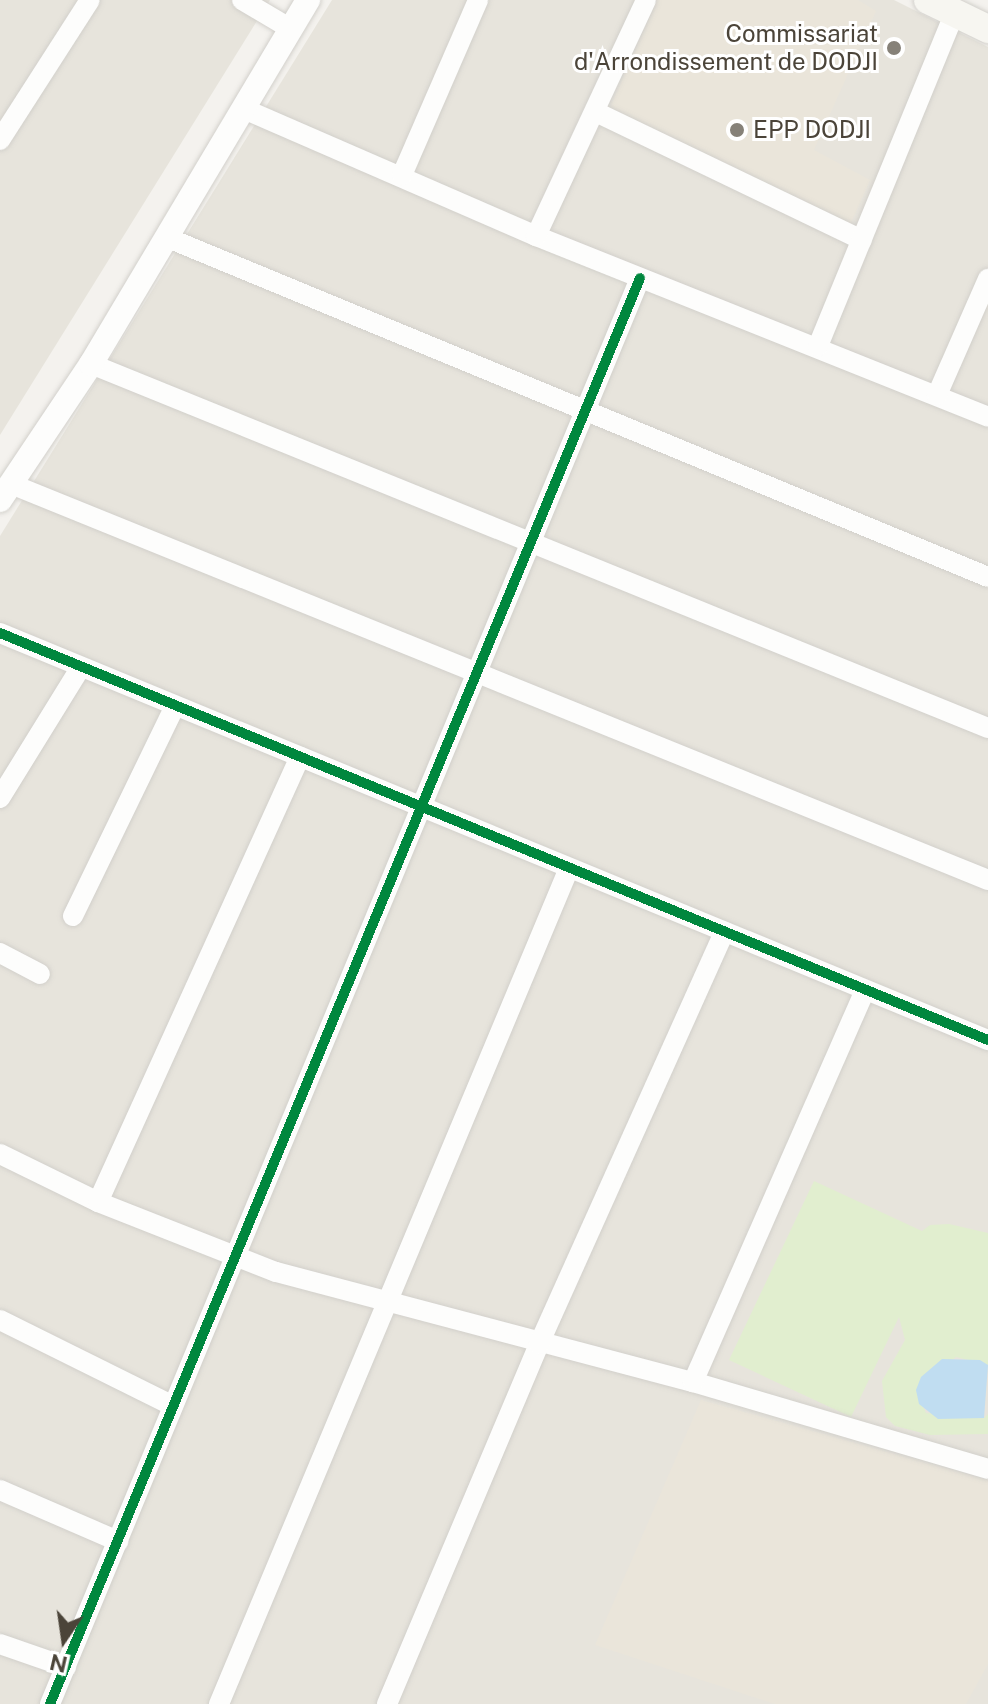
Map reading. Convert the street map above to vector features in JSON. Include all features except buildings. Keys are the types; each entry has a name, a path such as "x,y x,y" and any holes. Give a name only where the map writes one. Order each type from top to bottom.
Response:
{"main road":[{"path":"928,0 988,29"}],"street":[{"path":"0,140 90,0"},
{"path":"242,0 291,29"},
{"path":"308,0 91,364 5,492 476,672 988,880"},
{"path":"402,175 478,0"},
{"path":"536,236 646,0"},
{"path":"818,346 954,15"},
{"path":"244,109 402,175 536,236 818,346 988,417"},
{"path":"596,112 862,240"},
{"path":"168,238 583,413 759,479 988,577"},
{"path":"50,1704 640,278"},
{"path":"937,395 988,279"},
{"path":"91,364 988,728"},
{"path":"0,633 988,1040"},
{"path":"0,798 81,667"},
{"path":"73,916 175,706"},
{"path":"98,1202 300,757"},
{"path":"219,1704 569,868"},
{"path":"387,1704 539,1344 724,932"},
{"path":"0,953 40,974"},
{"path":"693,1382 865,990"},
{"path":"0,1154 98,1202 276,1272 539,1344 693,1382 988,1469"},
{"path":"0,1320 173,1406"},
{"path":"0,1490 118,1541"},
{"path":"0,1644 66,1667"}],"shaded area":[{"path":"0,0 270,0 0,435"},
{"path":"332,0 894,0 988,47 988,1704 0,1704 0,536"},
{"name":"EPP DODJI","path":"657,0 858,0 876,11 814,150 870,180 850,225 609,110"},
{"path":"701,1400 988,1480 988,1664 966,1704 775,1704 595,1645"}],"green space":[{"path":"814,1181 922,1231 930,1225 949,1224 988,1233 988,1365 956,1357 916,1390 926,1413 984,1418 988,1414 988,1434 930,1435 895,1426 886,1417 882,1381 905,1340 899,1317 851,1417 729,1360"}],"water":[{"path":"942,1359 980,1360 988,1365 984,1418 938,1419 919,1404 916,1390 921,1377"}],"cycle path":[{"path":"50,1704 640,278"},
{"path":"0,633 988,1040"}],"place":[{"name":"Commissariat d'Arrondissement de DODJI","path":"894,48"},
{"name":"EPP DODJI","path":"737,130"}]}
